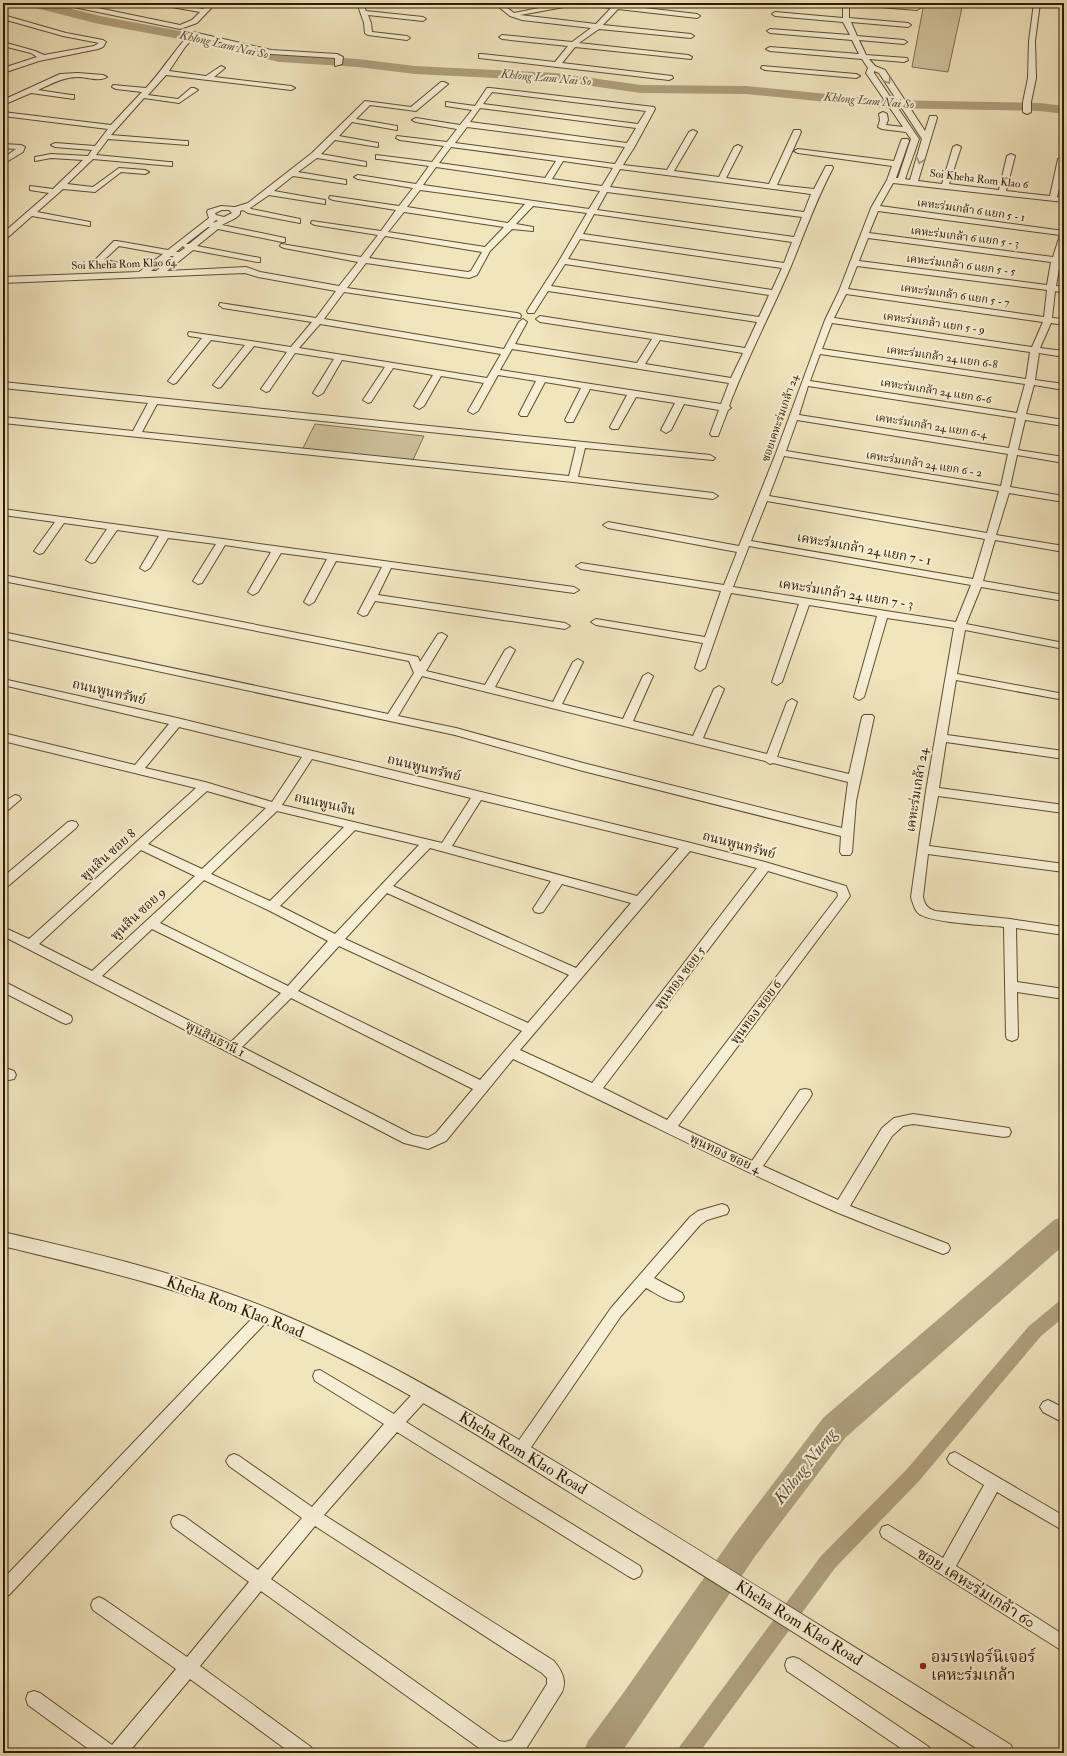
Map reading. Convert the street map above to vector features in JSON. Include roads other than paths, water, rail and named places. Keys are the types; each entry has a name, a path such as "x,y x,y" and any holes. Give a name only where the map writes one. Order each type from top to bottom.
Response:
{"street":[{"path":"64,3 180,26 190,25 213,3"},
{"path":"160,3 204,11"},
{"path":"496,3 512,15 524,19 691,36"},
{"path":"512,15 575,3"},
{"path":"584,3 616,5 696,16"},
{"path":"846,3 846,20 864,57 872,68 882,72 925,136"},
{"path":"855,3 917,8"},
{"path":"1027,112 1027,102 1032,78 1032,41 1037,3"},
{"path":"558,65 572,45 595,26 607,19 616,5"},
{"path":"363,6 423,19"},
{"path":"363,6 368,21 368,33 407,38"},
{"path":"776,14 908,25"},
{"path":"3,17 65,35 103,42 101,46 96,48 42,57 3,71"},
{"path":"770,31 904,42"},
{"path":"5,233 31,213 90,158 113,127 164,73 185,42 193,34 271,52 338,62"},
{"path":"502,37 688,57"},
{"path":"3,44 33,52 42,57"},
{"path":"770,49 827,64 856,76"},
{"path":"482,56 669,78"},
{"path":"765,68 827,64 864,57 904,60"},
{"path":"208,78 221,68"},
{"path":"872,68 870,73 915,139 901,181"},
{"path":"164,73 291,88"},
{"path":"3,103 67,76 78,74 103,77"},
{"path":"214,218 212,216 212,212 217,209 226,208 235,210 251,205 314,156 368,104 413,109 444,84"},
{"path":"116,87 148,90"},
{"path":"142,96 179,101 194,90"},
{"path":"266,389 292,351 318,321 490,90 651,109 578,236 531,311"},
{"path":"30,91 71,97"},
{"path":"449,104 642,127"},
{"path":"3,114 113,127"},
{"path":"882,114 884,120 882,127 925,136"},
{"path":"913,183 925,136 933,118"},
{"path":"351,120 394,128"},
{"path":"416,120 631,146"},
{"path":"670,172 693,132"},
{"path":"772,186 797,132"},
{"path":"333,137 375,145"},
{"path":"400,138 816,192"},
{"name":"ซอยเคหะร่มเกล้า 24","path":"700,668 727,590 781,453 829,320 843,291 875,208 891,180 905,140"},
{"path":"101,143 143,148"},
{"path":"55,145 101,143 185,143"},
{"path":"3,146 20,147 20,150 3,162"},
{"path":"722,179 738,147"},
{"path":"945,186 956,147"},
{"path":"798,151 897,164"},
{"path":"38,159 51,156 169,164"},
{"path":"314,156 363,164"},
{"path":"1002,194 1011,156"},
{"path":"379,157 605,189 808,215"},
{"path":"547,181 561,159"},
{"path":"1053,199 1062,170 1062,159"},
{"path":"715,434 726,408 734,381 773,293 787,266 816,192 829,168"},
{"path":"33,188 95,190 119,170 145,172"},
{"path":"292,173 343,182"},
{"path":"358,177 418,187 796,240"},
{"name":"Soi Kheha Rom Klao 6","path":"891,180 1064,200"},
{"path":"268,192 322,202"},
{"path":"333,198 401,210 530,229"},
{"path":"205,224 363,260 469,275 474,273 488,250 531,203"},
{"path":"246,207 248,211 297,221"},
{"name":"เคหะร่มเกล้า 6 แยก 5 - 1","path":"875,208 1064,234"},
{"path":"159,273 225,219 234,216 236,212 235,210"},
{"path":"31,213 87,224"},
{"path":"142,274 214,218 225,219"},
{"path":"315,223 488,250"},
{"name":"เคหะร่มเกล้า 24","path":"1064,234 1060,261 1051,288 1048,319 1035,350 1030,382 1005,489 977,582 960,626 932,791 917,897 919,905 926,912 935,915 1010,923 1064,931"},
{"name":"เคหะร่มเกล้า 6 แยก 5 - 3","path":"864,235 1060,261"},
{"path":"578,236 787,266"},
{"path":"124,266 98,261 117,242 181,255"},
{"path":"180,244 257,260"},
{"path":"563,261 773,293"},
{"name":"เคหะร่มเกล้า 6 แยก 5 - 5","path":"854,262 1064,290"},
{"name":"Soi Kheha Rom Klao 64","path":"3,280 246,270 258,274"},
{"path":"232,271 243,276 258,274 340,290 533,322 540,319 748,351"},
{"path":"546,288 762,320"},
{"name":"เคหะร่มเกล้า 6 แยก 5 - 7","path":"843,291 1064,322"},
{"path":"222,305 318,321 508,349 640,366 734,381"},
{"path":"473,411 508,349 522,312 531,311 539,314 540,319"},
{"name":"เคหะร่มเกล้า แยก 5 - 9","path":"829,320 1064,354"},
{"path":"192,334 489,382"},
{"path":"173,381 208,336"},
{"path":"640,366 657,337"},
{"path":"218,385 251,344"},
{"name":"เคหะร่มเกล้า 24 แยก 6-8","path":"817,351 1064,387"},
{"path":"318,393 339,358"},
{"path":"368,400 390,366"},
{"path":"494,372 726,408"},
{"path":"419,406 438,374"},
{"path":"524,414 542,379"},
{"name":"เคหะร่มเกล้า 24 แยก 6-6","path":"805,384 1064,423"},
{"path":"3,385 710,458"},
{"path":"570,420 587,386"},
{"path":"616,427 633,393"},
{"path":"666,430 681,400"},
{"path":"136,434 154,401"},
{"name":"เคหะร่มเกล้า 24 แยก 6-4","path":"794,417 1064,460"},
{"path":"3,420 573,479 714,496"},
{"path":"573,479 581,445"},
{"name":"เคหะร่มเกล้า 24 แยก 6 - 2","path":"781,453 1064,499"},
{"path":"764,498 1064,549"},
{"path":"5,515 61,520 574,590"},
{"path":"39,551 61,520"},
{"name":"เคหะร่มเกล้า 24 แยก 7 - 1","path":"608,525 977,582 1064,598"},
{"path":"91,560 114,527"},
{"path":"145,568 166,534"},
{"path":"198,581 222,542"},
{"path":"253,592 278,550"},
{"path":"309,602 333,557"},
{"path":"363,613 388,564"},
{"name":"เคหะร่มเกล้า 24 แยก 7 - 3","path":"581,566 960,626 1064,646"},
{"path":"3,578 414,660 418,672"},
{"path":"371,597 565,626"},
{"path":"777,682 805,602"},
{"path":"859,697 883,614"},
{"path":"596,622 710,641"},
{"path":"3,635 392,717 456,732 583,767 846,833"},
{"path":"392,717 418,672 442,636"},
{"path":"489,688 510,650"},
{"path":"556,706 578,662"},
{"path":"418,672 489,688 696,742 853,780"},
{"path":"626,724 648,676"},
{"path":"952,676 1064,697"},
{"name":"ถนนพูนทรัพย์","path":"3,682 178,722 687,846 765,866 840,891"},
{"path":"696,742 720,689"},
{"path":"770,760 792,702"},
{"path":"846,852 846,833 853,780 868,717"},
{"path":"138,769 178,722"},
{"name":"ถนนพูนเงิน","path":"3,737 205,786 274,807 428,843 639,901"},
{"path":"941,738 1064,755"},
{"name":"พูนสิน ซอย 9","path":"94,976 274,807 309,754"},
{"name":"พูนสิน ซอย 8","path":"30,945 205,786"},
{"path":"932,791 1064,809"},
{"path":"445,848 478,795"},
{"path":"3,808 15,798"},
{"path":"3,884 72,825"},
{"path":"272,907 353,825"},
{"path":"233,1048 290,992 385,887 428,843"},
{"path":"140,845 204,874 336,940 530,1029"},
{"path":"150,923 482,1087 687,846"},
{"path":"923,849 1064,868"},
{"name":"พูนทอง ซอย 5","path":"594,1090 765,866"},
{"path":"539,909 559,879"},
{"path":"385,887 578,974"},
{"name":"พูนทอง ซอย 6","path":"669,1127 840,891"},
{"path":"1010,923 1012,1036"},
{"name":"พูนสินธานี 1","path":"3,931 94,976 410,1139 428,1144 441,1137 482,1087"},
{"path":"3,986 66,1019"},
{"path":"1010,986 1064,994"},
{"name":"พูนทอง ซอย 4","path":"511,1052 841,1208 944,1248"},
{"path":"754,1168 805,1094"},
{"path":"841,1208 887,1132 898,1122 913,1119 1004,1132"},
{"path":"520,1451 616,1312 695,1221 703,1215 722,1210"},
{"name":"Kheha Rom Klao Road","path":"3,1239 152,1276 200,1291 264,1315 326,1342 423,1393 520,1451 798,1621 1003,1753"},
{"path":"644,1280 677,1296"},
{"path":"3,1590 264,1315"},
{"path":"320,1376 634,1571"},
{"path":"117,1753 189,1668 312,1516 423,1393"},
{"path":"1048,1407 1064,1416"},
{"path":"955,1459 1064,1524"},
{"path":"179,1522 495,1749 505,1751 518,1746 556,1686 555,1675 548,1667 312,1516 234,1461"},
{"path":"946,1568 994,1482"},
{"name":"ซอย เคหะร่มเกล้า 60","path":"888,1532 1064,1644"},
{"path":"99,1605 189,1668 305,1753"},
{"path":"793,1665 923,1753"},
{"path":"34,1699 108,1753"}],"waterway":[{"name":"Khlong Lam Nai So","path":"33,3 99,20 201,39 279,58 358,63 415,70 556,77 641,89 746,90 887,104 1040,107 1064,110"},
{"name":"Khlong Nueng","path":"600,1753 636,1704 745,1545 834,1428 1064,1228"},
{"path":"687,1753 828,1562 913,1475 1035,1331 1064,1307"}],"place":[{"name":"อมรเฟอร์นิเจอร์ เคหะร่มเกล้า","path":"923,1666"}]}
